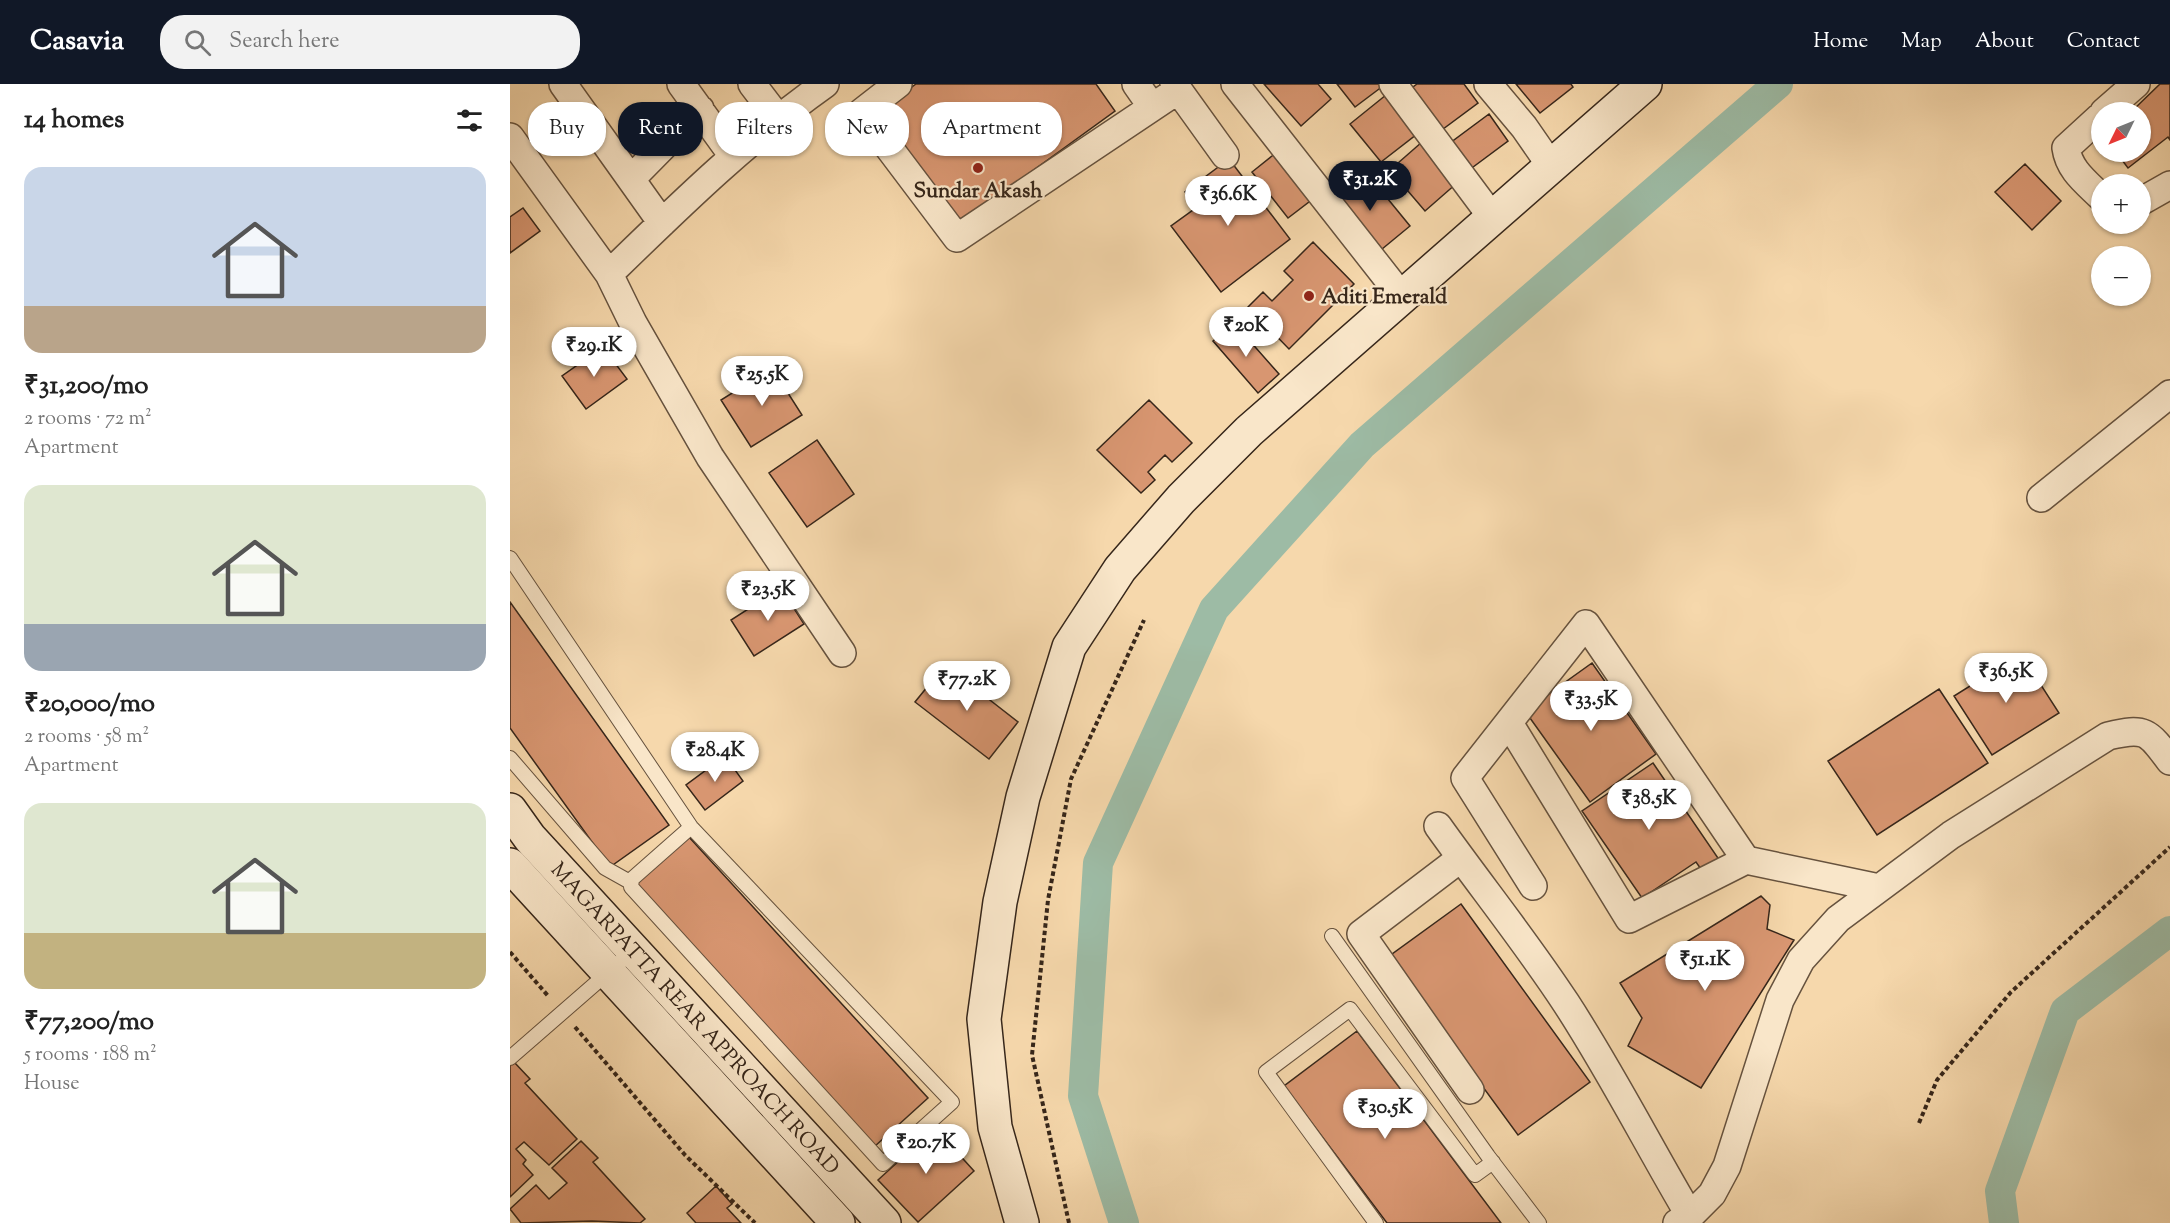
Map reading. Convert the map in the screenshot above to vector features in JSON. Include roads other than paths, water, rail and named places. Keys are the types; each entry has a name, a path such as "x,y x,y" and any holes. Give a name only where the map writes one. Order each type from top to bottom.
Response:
{"street":[{"path":"563,84 662,222"},
{"path":"681,84 695,102"},
{"path":"752,84 766,102"},
{"path":"800,102 825,84"},
{"path":"898,84 862,112 957,238 1152,107 1176,87 1225,155"},
{"path":"1136,84 1152,107"},
{"path":"1235,84 1402,297"},
{"path":"1393,84 1492,217"},
{"path":"1488,84 1524,127 1551,166"},
{"path":"2116,102 2136,84"},
{"path":"1022,1223 995,1127 984,1019 1000,902 1020,808 1069,647 1120,569 1181,499 1249,431 1551,166 1630,89"},
{"path":"703,113 715,130"},
{"path":"2091,125 2066,148 2068,160 2075,171 2091,187"},
{"path":"510,137 609,274 633,323 710,457 842,653"},
{"path":"631,179 654,156"},
{"path":"609,274 733,156"},
{"path":"2151,196 2170,185"},
{"path":"2041,498 2170,394"},
{"path":"1533,886 1465,778 1586,624 1746,860"},
{"path":"1509,723 1629,919 1746,860 1878,888"},
{"path":"1438,826 1489,898 1524,940 1567,1004 1618,1087 1683,1220 1712,1194 1727,1166 1780,1000 1801,960 1838,919 1950,835 2108,736 2135,729 2152,735 2170,761"},
{"name":"MAGARPATTA REAR APPROACH ROAD","path":"510,810 530,838 884,1223"},
{"path":"1461,858 1361,934 1470,1090"},
{"name":"MAGARPATTA REAR APPROACH ROAD","path":"510,865 838,1223"}],"lane":[{"path":"510,558 692,827 952,1102 884,1164 633,891 630,882 605,868 510,758"},
{"path":"630,882 692,827"},
{"path":"1332,936 1539,1223"},
{"path":"510,1058 634,950"},
{"path":"1376,1223 1266,1072 1350,1009 1475,1175 1493,1162"}],"waterway":[{"path":"1124,1223 1083,1096 1098,863 1214,609 1362,445 1778,84"},
{"path":"2004,1223 2000,1191 2065,1011 2170,931"}],"place":[{"name":"Sundar Akash","path":"978,168"},
{"name":"Aditi Emerald","path":"1309,296"}]}
